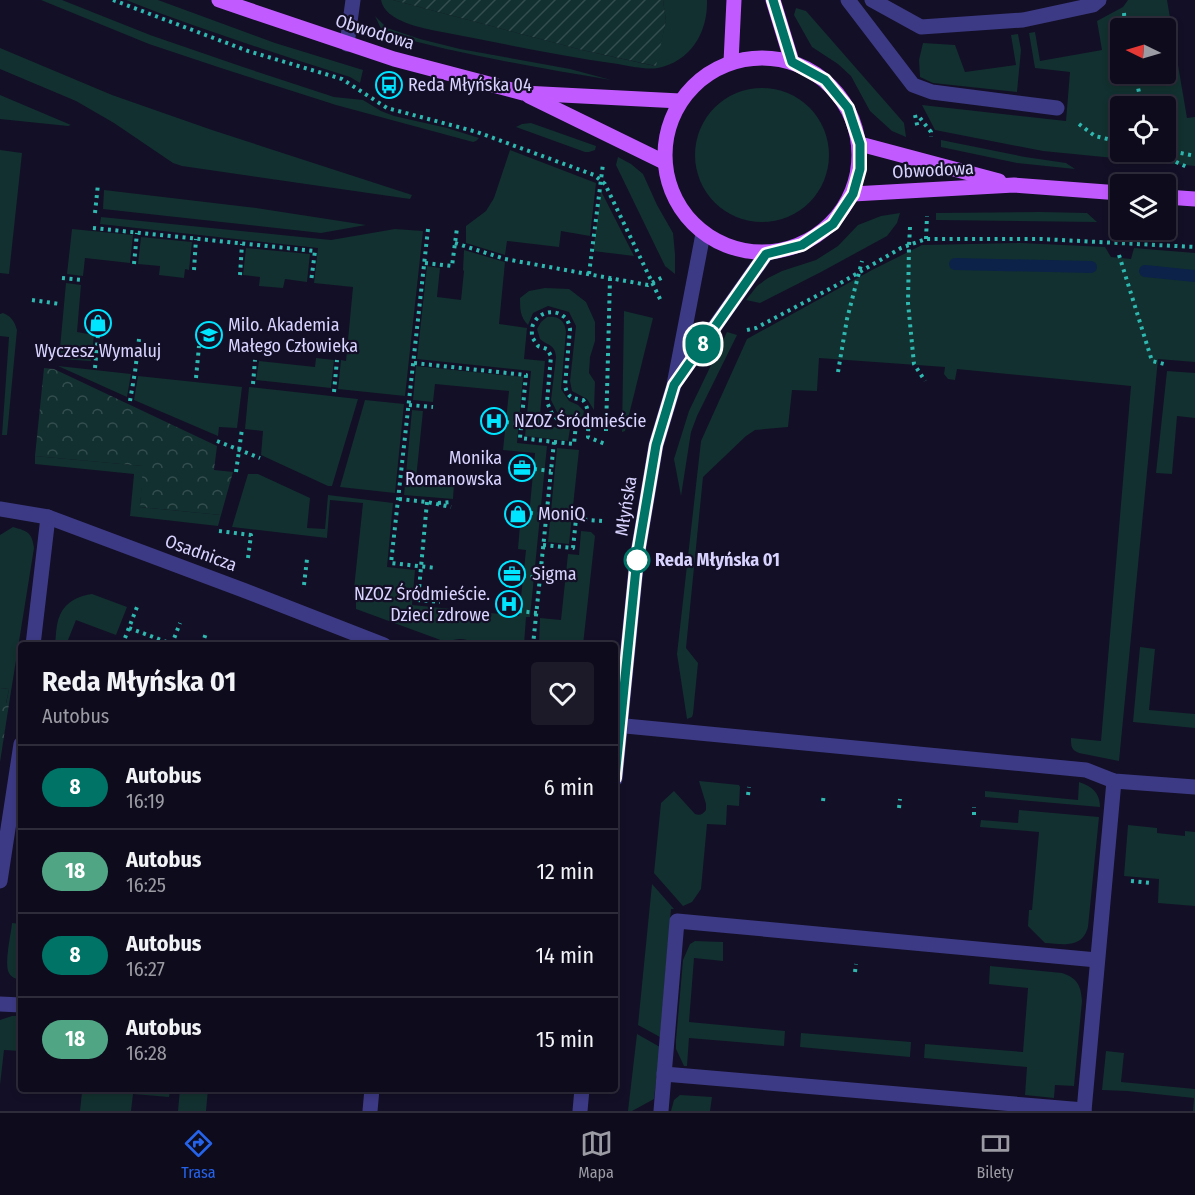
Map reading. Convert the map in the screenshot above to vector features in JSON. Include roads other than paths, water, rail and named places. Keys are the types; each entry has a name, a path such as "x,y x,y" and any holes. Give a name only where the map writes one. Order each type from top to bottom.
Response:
{"main road":[{"name":"Obwodowa","path":"219,0 394,59 523,93 664,162"},
{"path":"731,62 734,0"},
{"path":"772,0 792,62"},
{"path":"762,57 792,62 825,80 848,108 860,144 860,169 853,194 833,224 802,245 766,254 733,249 703,234 675,202 664,162 667,130 680,101 694,84 712,71 731,62 762,57"},
{"name":"Obwodowa","path":"523,93 680,101"},
{"name":"Obwodowa","path":"860,144 1014,185"},
{"name":"Obwodowa","path":"853,194 1014,185 1110,192"},
{"path":"1176,198 1195,199"}],"street":[{"path":"347,44 353,0"},
{"path":"848,0 913,85 932,92 1057,108"},
{"path":"872,0 921,27 1023,20 1094,5 1099,0"},
{"name":"Młyńska","path":"618,725 637,558 656,445 674,385 703,234"},
{"name":"Młyńska","path":"674,385 766,254"},
{"name":"Osadnicza","path":"0,509 48,517 376,642"},
{"path":"33,642 48,517"},
{"path":"618,725 1086,770 1114,781 1195,787"},
{"path":"0,881 18,776"},
{"path":"664,1074 1084,1111 1114,781"},
{"path":"661,1111 677,921 1097,960"},
{"path":"0,1004 18,1005"},
{"path":"370,1111 372,1092"},
{"path":"580,1111 582,1092"}],"waterway":[{"path":"955,264 1091,267"},
{"path":"1145,271 1195,276"}],"place":[{"name":"Reda Młyńska 04","path":"389,85"},
{"name":"Wyczesz Wymaluj","path":"98,323"},
{"name":"Milo. Akademia Małego Człowieka","path":"209,335"},
{"name":"NZOZ Śródmieście","path":"494,421"},
{"name":"Monika Romanowska","path":"522,468"},
{"name":"MoniQ","path":"518,514"},
{"name":"Reda Młyńska 01","path":"637,560"},
{"name":"Sigma","path":"512,574"},
{"name":"NZOZ Śródmieście. Dzieci zdrowe","path":"509,604"}]}
